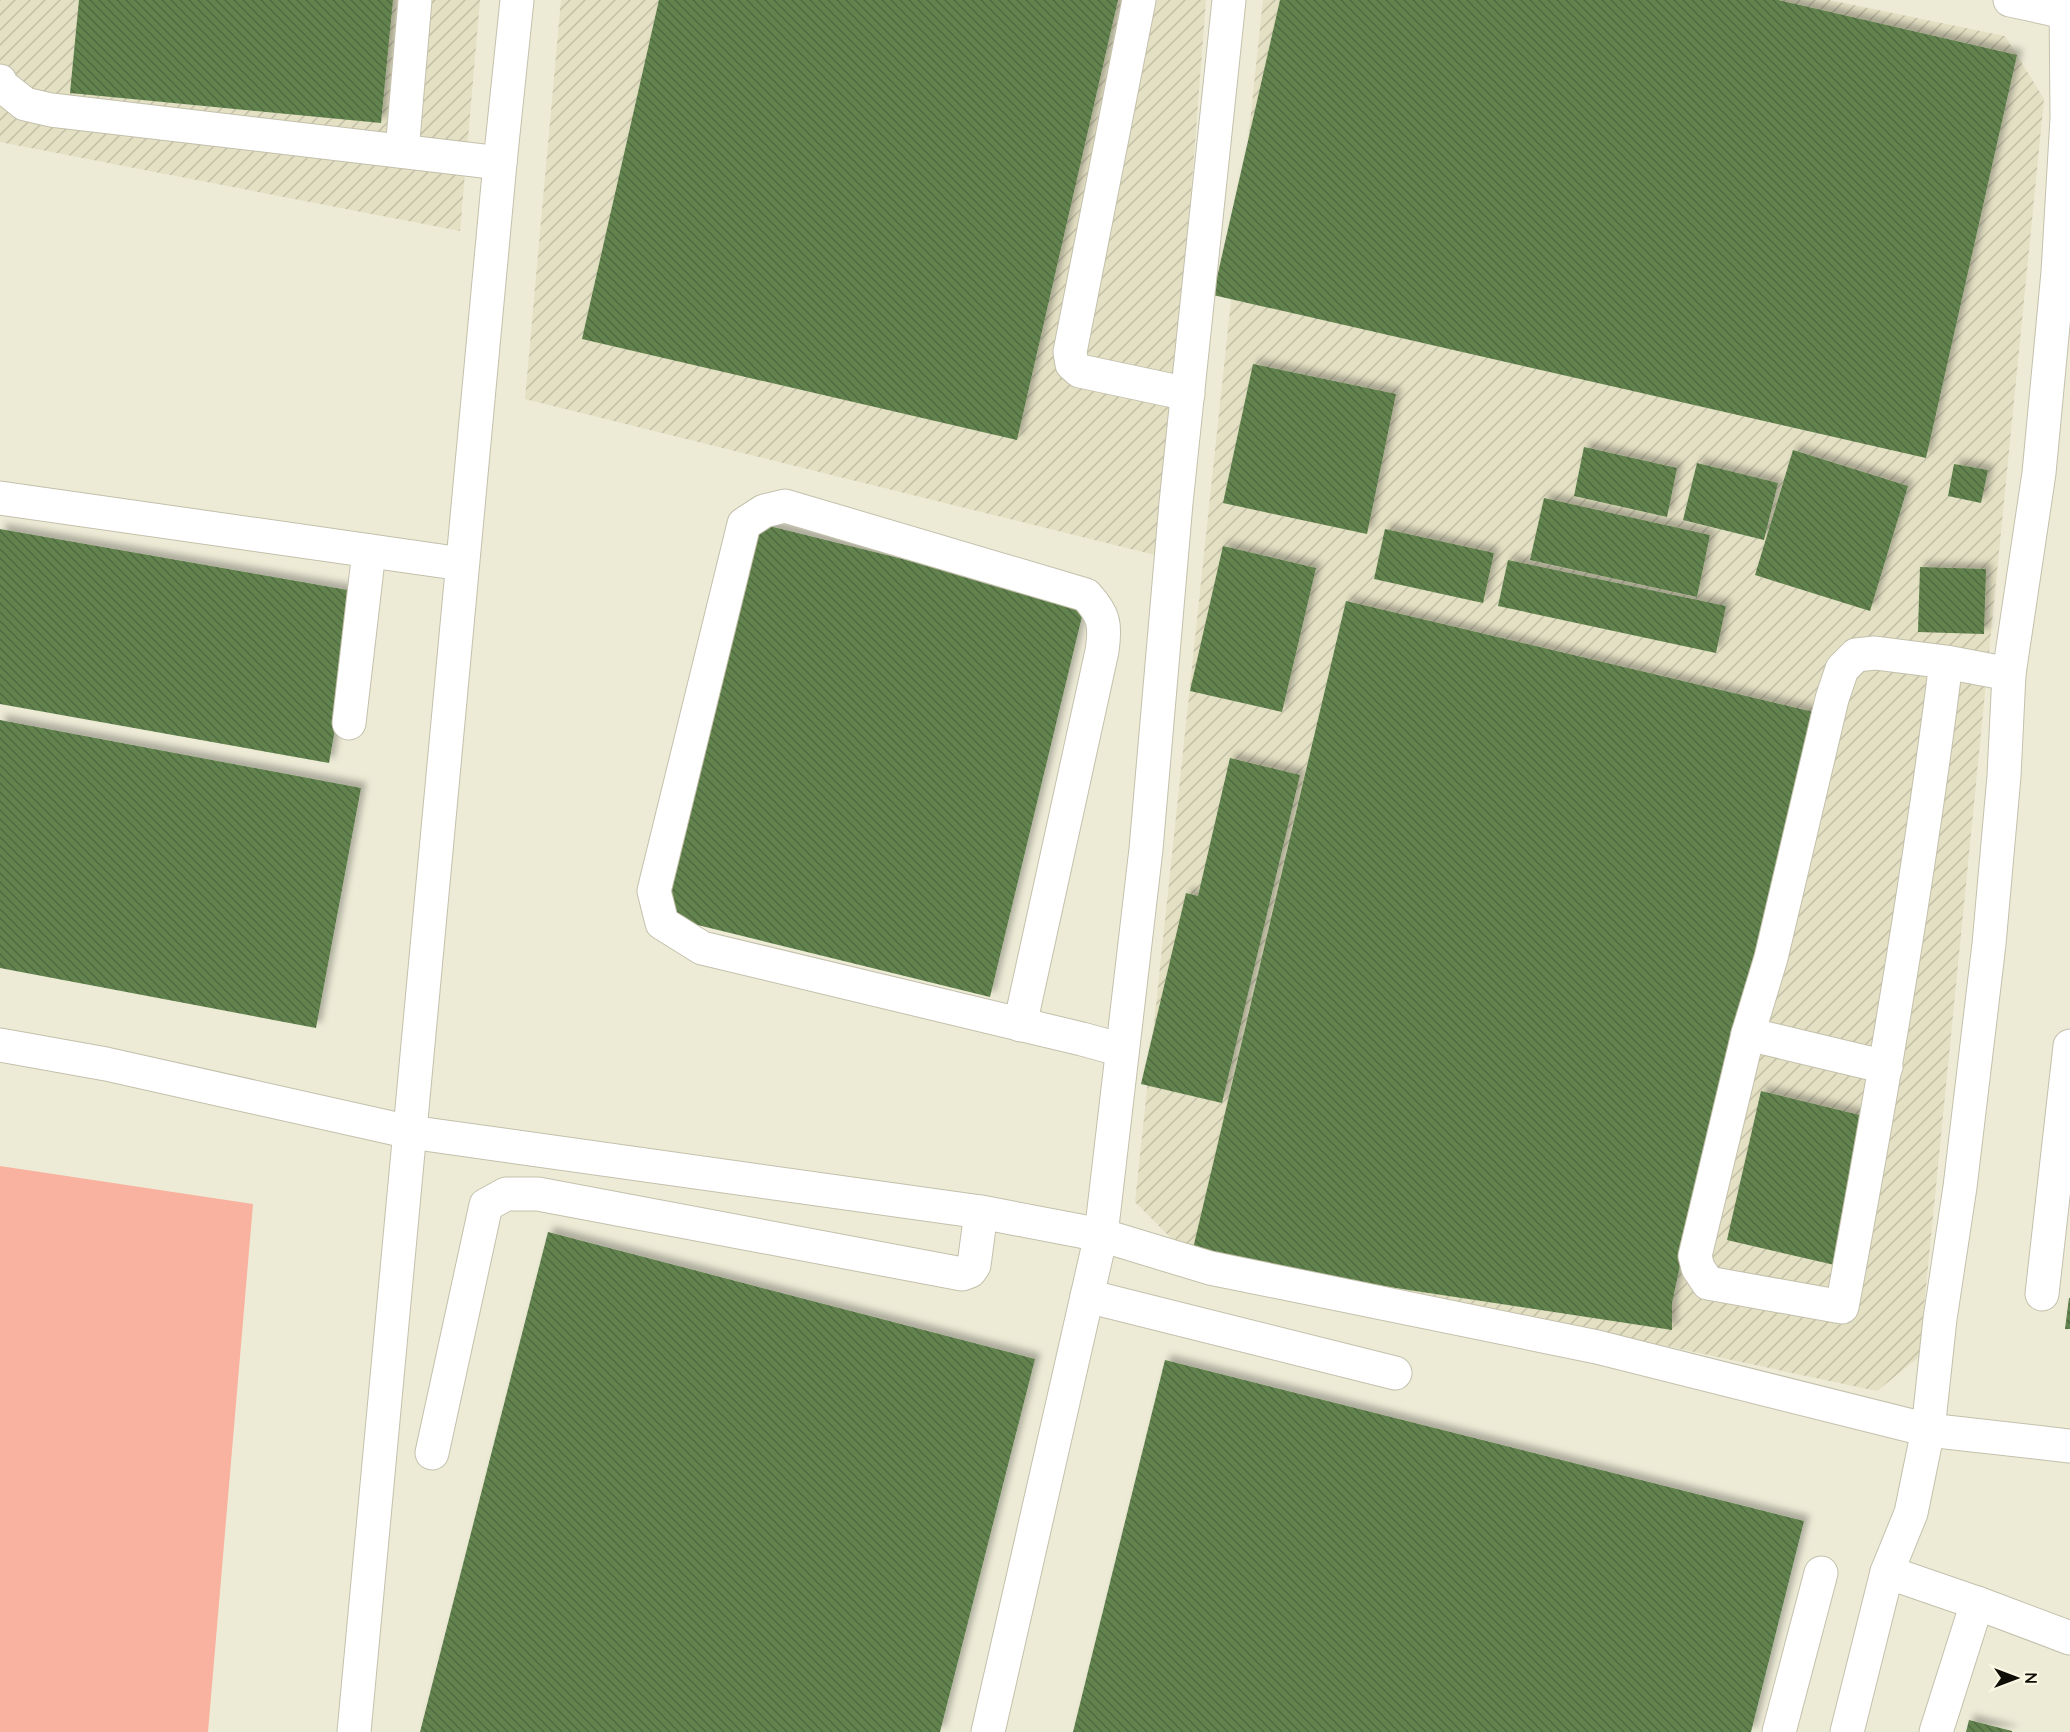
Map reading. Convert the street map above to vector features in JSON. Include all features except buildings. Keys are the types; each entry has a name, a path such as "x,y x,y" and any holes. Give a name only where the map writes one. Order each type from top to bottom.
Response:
{"lane":[{"path":"402,151 416,0"},
{"path":"354,1732 462,564 517,0"},
{"path":"1139,0 1070,352 1072,364 1080,370 1188,394"},
{"path":"988,1732 1101,1235 1146,849 1174,526 1230,0"},
{"path":"1848,1732 1887,1572 1911,1513 1928,1430 1940,1319 1962,1176 1989,944 2004,776 2009,674 2039,473 2058,272 2067,118 2068,9 2010,0"},
{"path":"0,81 1,85 26,104 51,110 500,163"},
{"path":"0,498 462,564"},
{"path":"1020,1025 1102,651 1105,628 1098,608 1086,595 785,506 764,511 744,524 741,535 654,891 662,923 702,948 1122,1050"},
{"path":"349,723 369,551"},
{"path":"1946,662 1886,1067 1842,1307 1708,1283 1698,1268 1695,1256 1748,1034 1771,958 1832,699 1842,669 1856,655 1875,653 1946,662 2009,674"},
{"path":"1748,1034 1886,1067"},
{"path":"0,1045 106,1064 410,1132 981,1212 1101,1235 1210,1268 1597,1347 1928,1430 2070,1446"},
{"path":"2042,1294 2070,1046"},
{"path":"432,1453 486,1205 506,1194 538,1194 962,1274 970,1271 974,1264 981,1212"},
{"path":"1087,1296 1395,1373"},
{"path":"1887,1572 2070,1638"},
{"path":"1779,1732 1821,1573"},
{"path":"1936,1732 1977,1603"}],"shaded area":[{"path":"0,0 480,0 460,231 0,142"},
{"path":"561,0 1206,0 1163,557 525,399"},
{"path":"1263,0 1829,0 2005,36 2044,99 1919,1357 1877,1391 1174,1241 1135,1202"},
{"path":"0,1166 253,1204 208,1732 0,1732"}]}
